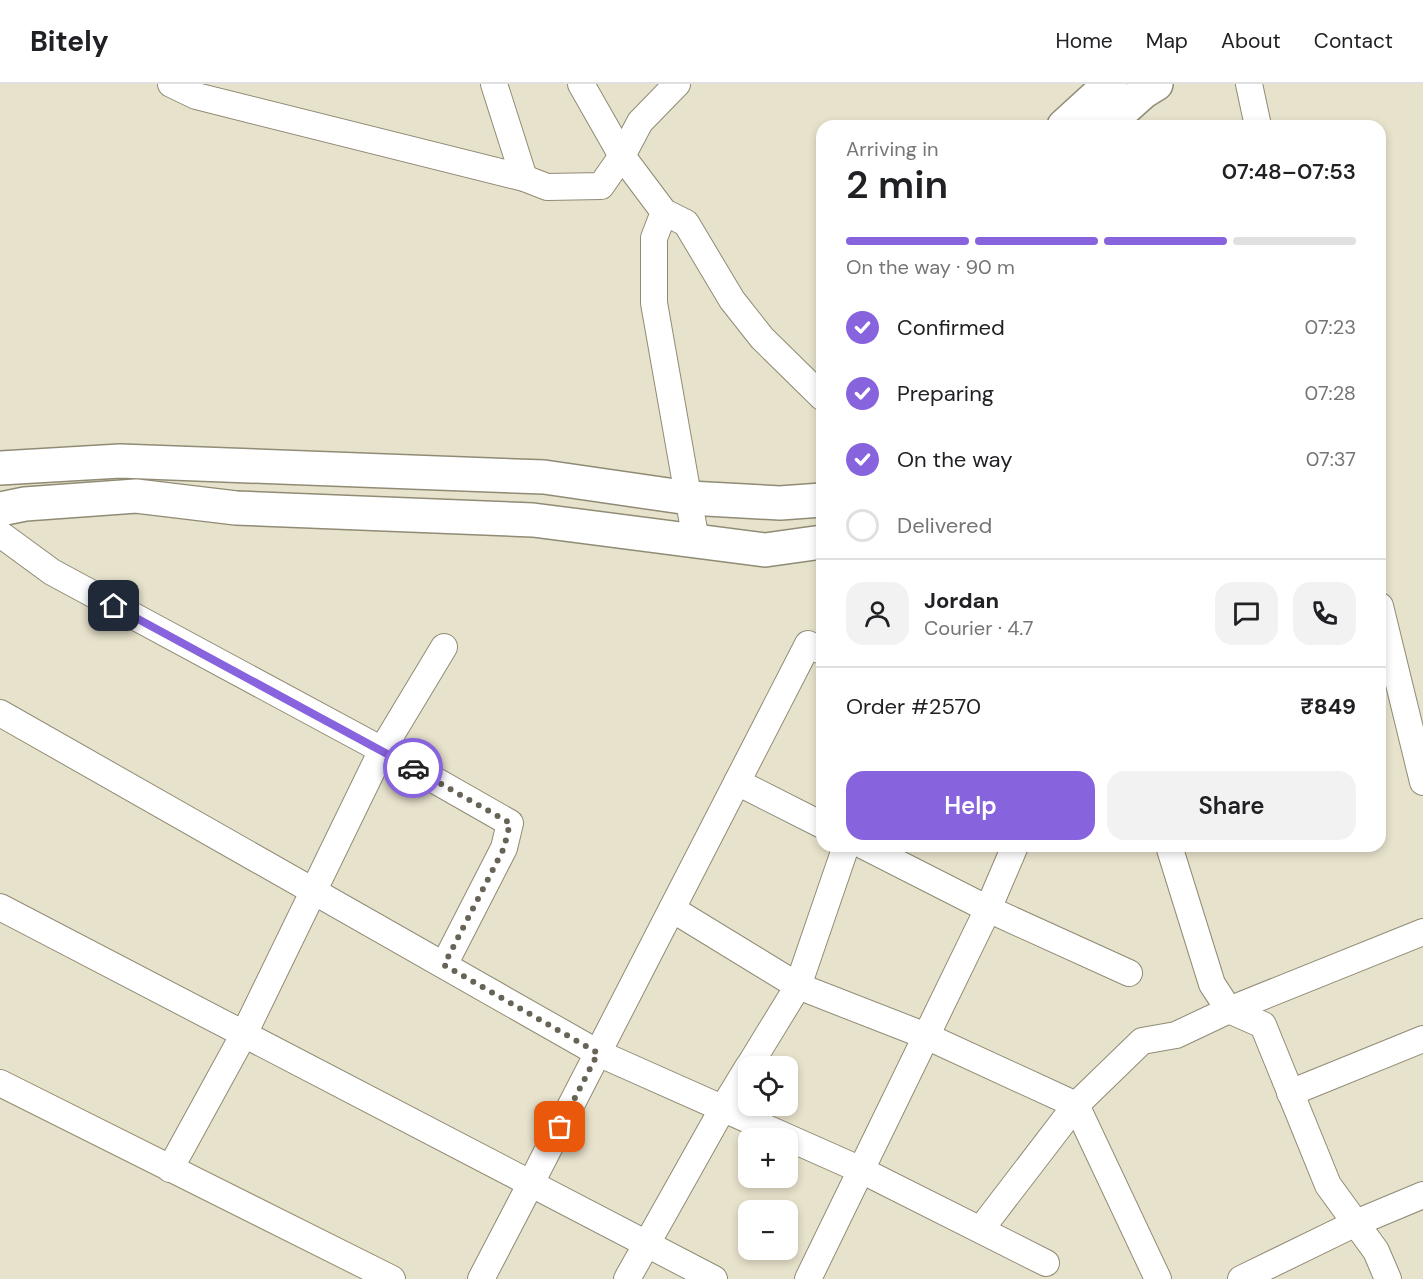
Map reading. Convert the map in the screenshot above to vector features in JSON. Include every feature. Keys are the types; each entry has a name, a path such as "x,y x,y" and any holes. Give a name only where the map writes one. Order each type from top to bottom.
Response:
{"highway":[{"path":"1071,120 1110,84"},
{"path":"1114,120 1143,92 1156,84"},
{"path":"0,468 120,461 544,477 689,498 780,503 816,500"},
{"path":"0,509 25,504 136,496 236,508 533,520 765,550 816,543"}],"street":[{"path":"171,84 196,96 524,178 547,187 601,186 622,156 640,122 677,84"},
{"path":"494,84 524,178"},
{"path":"581,84 622,156 664,212 686,224 732,300 762,338 816,391"},
{"path":"1249,84 1257,120"},
{"path":"664,212 654,238 654,303 696,541"},
{"path":"0,534 52,572 382,750 510,823 504,848 444,965"},
{"path":"1386,631 1423,782"},
{"path":"481,1279 808,644 816,648"},
{"path":"170,1169 244,1034 382,750 444,647"},
{"path":"0,713 598,1053 861,1170 1046,1263"},
{"path":"737,782 816,822"},
{"path":"756,1056 798,986 844,852"},
{"path":"876,852 988,909 1129,973"},
{"path":"808,1279 988,909 1012,852"},
{"path":"1171,852 1212,984 1229,1010 1263,1025 1328,1185 1376,1251 1388,1279"},
{"path":"0,907 714,1279"},
{"path":"672,909 798,986 926,1036 1076,1105 1150,1274"},
{"path":"981,1229 1076,1105 1142,1041 1176,1035 1229,1010 1423,932"},
{"path":"1290,1093 1423,1039"},
{"path":"0,1083 392,1279"},
{"path":"627,1279 738,1084"},
{"path":"1240,1279 1356,1223 1423,1195"}],"way so far":[{"path":"413,768 510,823 504,848 444,965 598,1053 560,1127"}],"route":[{"path":"114,606 413,768"}]}
